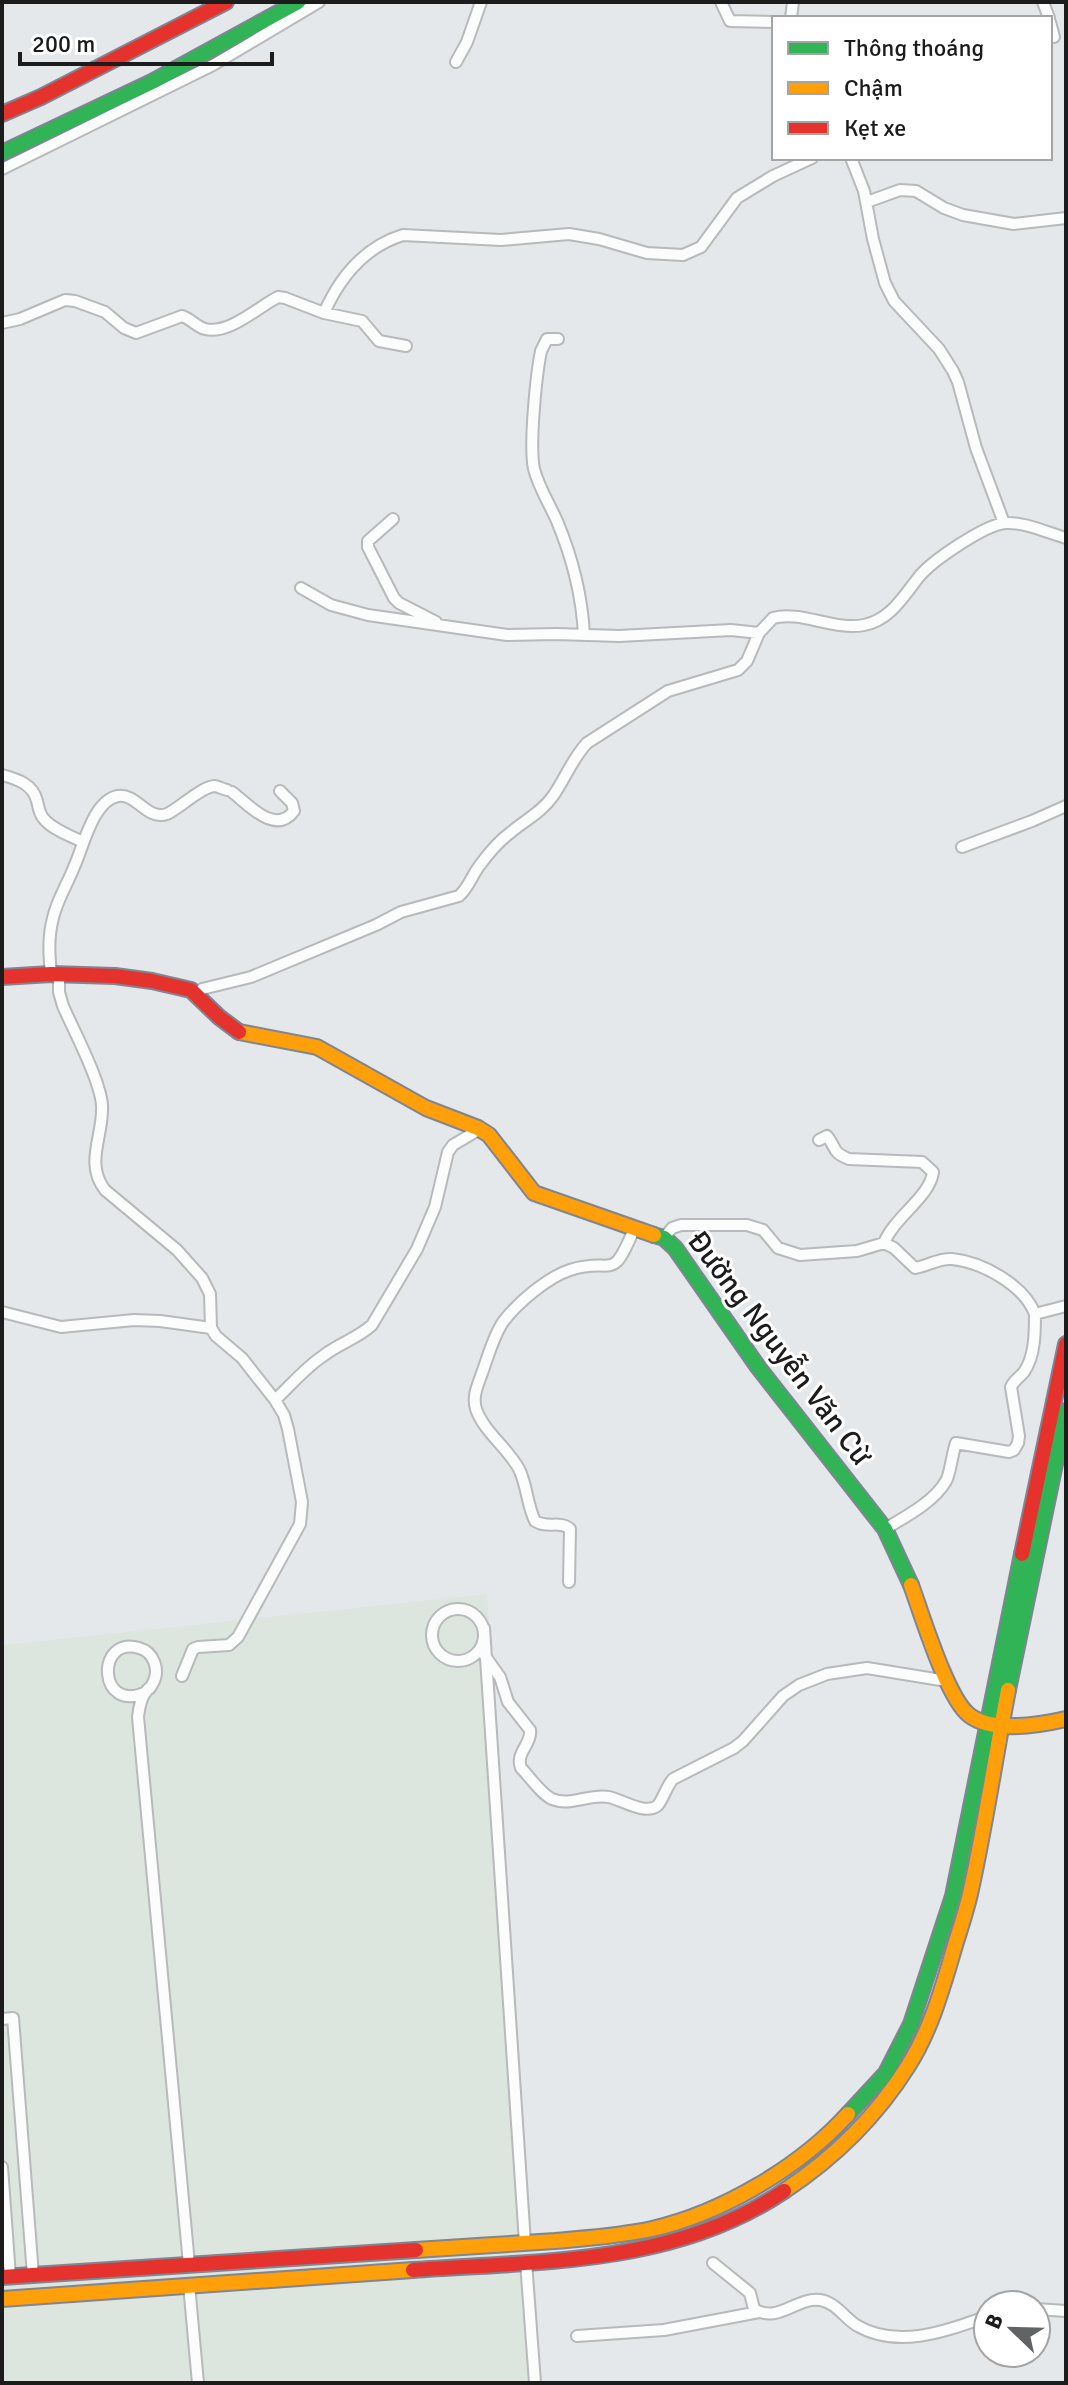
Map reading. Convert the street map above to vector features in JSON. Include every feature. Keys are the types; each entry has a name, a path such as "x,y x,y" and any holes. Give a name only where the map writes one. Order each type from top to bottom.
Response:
{"main road":[{"path":"2,114 226,2"},
{"path":"2,153 56,130 220,47 298,2"},
{"name":"Đường Nguyễn Văn Cừ","path":"2,977 55,974 115,976 186,988 239,1032 317,1047 426,1108 480,1129 489,1135 534,1193 664,1238 675,1248 758,1367 885,1529 899,1556 956,1698 969,1715 994,1723"},
{"path":"2,2299 604,2256 704,2233 753,2211 798,2182 836,2151 872,2115 899,2080 927,2030 969,1896 994,1723 1066,1344"},
{"path":"6,2276 525,2243 652,2229 699,2215 745,2193 831,2133 886,2073 911,2024 953,1896 1066,1411"},
{"path":"994,1723 1036,1725 1066,1719"},
{"path":"831,2133 836,2151"},
{"path":"525,2243 526,2262"}],"street":[{"path":"2,169 213,65 319,2"},
{"path":"456,62 467,42 481,2"},
{"path":"721,2 730,21 772,22"},
{"path":"1052,30 1054,37"},
{"path":"324,313 347,272 379,246 403,235 501,240 569,234 647,253 690,254 701,247 737,198 808,160"},
{"path":"852,160 867,202 885,283 894,301 939,349 953,371 976,448 1004,523"},
{"path":"867,202 900,190 916,191 944,208 963,215 1014,224 1066,218"},
{"path":"2,323 70,300 105,312 124,328 136,333 182,316 201,328 214,329 241,321 278,297 324,313 362,321 379,341 406,346"},
{"path":"558,339 547,339 541,351 532,460 542,493 556,520 574,570 583,610 584,635"},
{"path":"393,519 366,543 378,570 399,603 445,627"},
{"path":"198,996 202,989 251,977 401,912 459,896 479,866 509,833 551,799 587,743 668,691 738,670 747,661 767,622 779,616 862,626 876,621 897,605 932,564 975,535 1004,523 1066,538"},
{"path":"301,588 331,605 356,612 507,635 619,636 731,630 759,633"},
{"path":"2,775 20,781 32,790 45,821 83,842"},
{"path":"182,1676 193,1649 229,1645 238,1637 300,1524 302,1502 284,1415 242,1358 211,1328 210,1294 202,1278 177,1250 105,1190 98,1180 94,1158 102,1119 102,1102 63,1006 49,938 57,903 75,867 83,842 100,808 113,797 128,797 161,816 178,809 212,786 229,791 262,816 287,819 294,811 292,803 280,791"},
{"path":"962,847 1066,806"},
{"path":"275,1400 320,1357 372,1325 417,1249 435,1207 448,1152 453,1145 480,1129"},
{"path":"819,1140 827,1136 833,1149 849,1159 922,1162 933,1172 922,1195 895,1222 884,1243"},
{"path":"664,1238 672,1228 681,1225 734,1225 763,1230 778,1248 800,1255 857,1251 884,1243 915,1268 934,1261 953,1259 995,1271 1026,1300 1035,1314 1033,1347 1023,1373 1011,1387 1019,1436 1014,1450 1009,1452 956,1443 949,1477 936,1494 885,1529"},
{"path":"569,1582 570,1529 567,1526 546,1526 535,1521 519,1469 486,1427 476,1408 474,1395 504,1321 536,1289 569,1270 586,1266 610,1267 617,1263 634,1229"},
{"path":"1035,1314 1066,1306"},
{"path":"2,1312 61,1327 134,1320 211,1328"},
{"path":"485,1668 447,1658 435,1647 433,1631 442,1616 458,1609 474,1615 484,1628 525,2243"},
{"path":"463,1661 482,1646 484,1628"},
{"path":"138,1717 123,1695 110,1684 107,1668 115,1653 130,1646 145,1650 155,1663 155,1679 140,1704 138,1717 189,2264"},
{"path":"485,1656 500,1677 508,1702 530,1730 530,1739 520,1756 521,1768 549,1798 578,1801 608,1797 649,1809 661,1801 665,1787 673,1779 743,1741 783,1696 799,1685 827,1674 867,1668 947,1681"},
{"path":"123,1695 146,1692"},
{"path":"2,2019 13,2018 33,2275"},
{"path":"2,2167 6,2276"},
{"path":"526,2262 535,2383"},
{"path":"713,2263 750,2293 754,2309 759,2312"},
{"path":"189,2285 198,2383"},
{"path":"577,2336 664,2330 759,2312 774,2314 808,2301 820,2300 830,2304 856,2325 897,2339 918,2337 972,2321"}],"shaded area":[{"path":"487,1594 542,2383 2,2383 2,1645"}],"traffic: fast":[{"path":"2,153 152,82 298,2"},
{"path":"654,1235 664,1238 675,1248 758,1367 885,1529 911,1585"},
{"path":"1008,1690 1066,1411"},
{"path":"848,2114 886,2073 911,2024 953,1896 1022,1554"}],"traffic: slow":[{"path":"239,1032 317,1047 426,1108 489,1135 534,1193 654,1235"},
{"path":"911,1585 952,1692 969,1715 979,1721 1003,1726 1066,1719"},
{"path":"784,2191 820,2165 868,2119 896,2085 928,2027 970,1894 1008,1690"},
{"path":"416,2250 604,2236 679,2222 732,2200 758,2185 807,2152 848,2114"},
{"path":"2,2299 413,2270"}],"traffic: jam":[{"path":"2,114 226,2"},
{"path":"2,977 51,974 115,976 191,990 239,1032"},
{"path":"1022,1554 1066,1344"},
{"path":"413,2270 557,2261 652,2246 698,2233 742,2215 784,2191"},
{"path":"2,2277 416,2250"}]}
